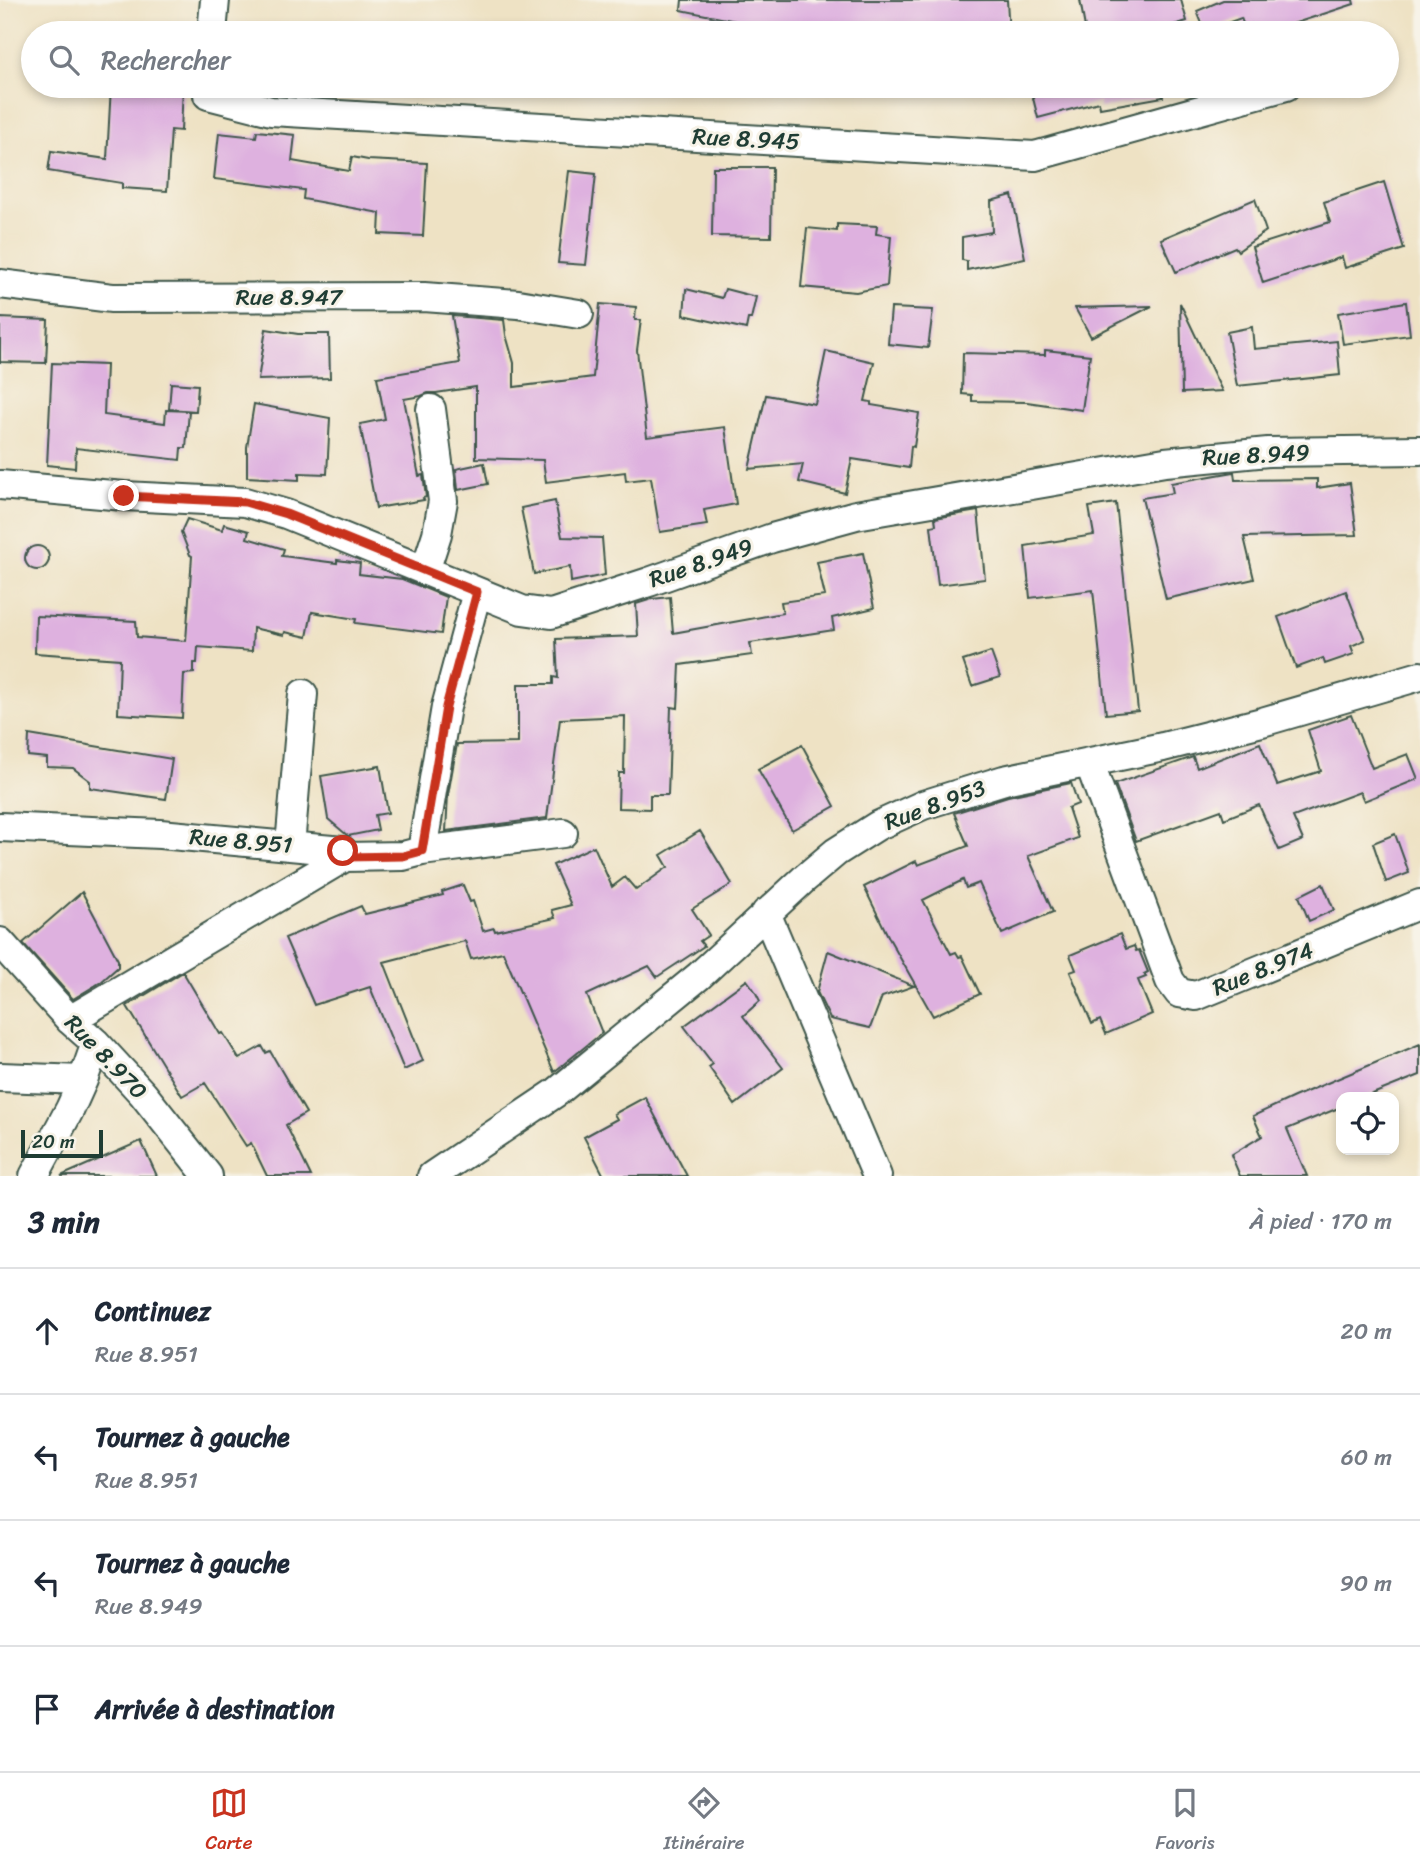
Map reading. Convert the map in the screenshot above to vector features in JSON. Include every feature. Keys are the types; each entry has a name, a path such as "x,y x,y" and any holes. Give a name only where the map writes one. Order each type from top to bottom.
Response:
{"street":[{"path":"213,21 215,0"},
{"name":"Rue 8.945","path":"223,98 271,111 1035,156 1243,98"},
{"name":"Rue 8.947","path":"0,284 112,298 424,297 518,303 579,314"},
{"path":"425,571 437,534 443,501 431,409"},
{"name":"Rue 8.949","path":"0,485 124,496 245,502 286,514 522,610 551,614 772,538 856,514 1165,462 1268,452 1420,450"},
{"path":"422,851 446,707 477,592"},
{"name":"Rue 8.953","path":"432,1176 465,1167 699,976 836,852 877,826 923,805 1004,780 1163,747 1420,676"},
{"path":"290,846 303,694"},
{"name":"Rue 8.974","path":"1089,762 1170,981 1179,993 1196,996 1420,904"},
{"name":"Rue 8.951","path":"0,827 160,834 343,851 345,857 403,856 422,851 563,833"},
{"path":"70,1020 345,857"},
{"path":"766,913 877,1176"},
{"name":"Rue 8.970","path":"0,942 70,1020 96,1043 143,1094 208,1176"},
{"path":"34,1176 70,1109 96,1043"},
{"path":"0,1077 83,1080"}],"building":[{"path":"682,0 1007,0 1008,21 736,21 681,10"},
{"path":"1080,0 1181,0 1187,21 1084,21"},
{"path":"1223,0 1353,0 1354,4 1302,21 1242,21 1241,18 1233,21 1201,21 1197,11"},
{"path":"110,98 182,98 181,131 171,130 167,191 122,188 122,183 48,171 51,151 107,159"},
{"path":"1033,98 1157,98 1100,108 1099,102 1038,118"},
{"path":"257,131 295,135 292,161 349,171 352,157 427,163 423,236 379,234 380,213 303,199 304,190 214,179 219,133 256,137"},
{"path":"713,167 772,167 771,237 712,236"},
{"path":"569,171 596,174 586,265 558,263"},
{"path":"1384,182 1404,249 1345,268 1342,257 1263,283 1252,247 1330,222 1324,202"},
{"path":"1012,195 1025,258 967,270 967,261 962,260 962,237 992,232 991,201"},
{"path":"1255,199 1266,231 1238,251 1235,247 1176,272 1161,239"},
{"path":"837,224 877,226 876,234 891,236 887,286 856,292 801,287 807,228 837,231"},
{"path":"686,289 722,298 725,289 756,297 746,329 684,315"},
{"path":"1406,302 1410,335 1343,344 1338,313"},
{"path":"1180,303 1222,391 1182,393"},
{"path":"600,304 636,307 635,320 641,320 637,350 647,437 725,427 736,504 704,510 707,525 660,532 651,478 626,481 625,472 546,482 543,460 476,458 476,387 404,399 419,476 423,475 426,497 424,500 376,508 360,424 385,419 377,377 460,363 453,316 504,320 514,363 514,387 593,377"},
{"path":"1152,306 1091,337 1075,308"},
{"path":"891,308 933,310 928,348 888,344"},
{"path":"0,318 48,320 46,363 0,362"},
{"path":"1252,327 1254,349 1337,341 1340,375 1237,386 1227,332"},
{"path":"266,329 298,334 329,334 330,378 258,380"},
{"path":"1045,350 1090,355 1082,410 1027,402 972,401 972,395 962,394 963,353 1045,355"},
{"path":"826,351 874,362 865,401 871,402 871,405 919,413 909,468 852,459 845,493 799,482 803,464 749,469 766,395 815,404"},
{"path":"52,363 106,365 104,415 165,423 166,410 189,411 186,448 181,448 180,460 76,448 75,468 47,465"},
{"path":"171,383 198,385 196,411 169,409"},
{"path":"254,404 330,418 327,474 299,473 299,480 247,477 247,447"},
{"path":"484,463 488,484 458,490 456,469"},
{"path":"1234,472 1235,480 1317,479 1317,488 1350,483 1357,535 1244,537 1254,579 1166,599 1142,498 1173,493 1171,483"},
{"path":"555,501 562,537 602,538 605,575 571,582 570,567 534,574 521,508"},
{"path":"1116,503 1138,711 1106,714 1093,590 1030,598 1025,546 1094,535 1089,507"},
{"path":"978,511 985,579 938,585 931,526 936,525 935,518"},
{"path":"187,519 222,530 224,524 249,531 247,538 284,549 282,556 360,563 359,574 402,579 446,597 441,634 355,623 356,619 312,612 307,637 253,628 252,651 198,647 194,673 184,674 182,718 118,714 120,659 35,653 36,616 136,621 137,637 186,641 192,556 181,532"},
{"path":"37,546 46,549 49,558 46,567 37,570 28,567 25,558 28,549"},
{"path":"863,553 874,608 832,618 834,630 750,643 752,655 680,665 678,708 671,707 668,795 650,795 650,809 618,808 619,773 624,773 625,716 560,719 547,818 446,831 448,795 457,744 518,743 518,684 553,684 553,677 558,678 556,639 638,636 636,604 652,599 670,597 673,633 783,613 781,602 825,596 817,562"},
{"path":"1346,591 1365,640 1351,646 1354,654 1325,664 1323,658 1296,668 1278,617"},
{"path":"991,652 1000,677 972,686 963,661"},
{"path":"1351,715 1372,768 1408,754 1418,779 1364,801 1360,792 1293,817 1303,840 1279,850 1259,805 1224,819 1221,810 1136,841 1115,784 1193,757 1197,768 1260,743 1277,785 1321,771 1308,730"},
{"path":"29,735 172,759 166,799 90,788 90,781 73,768 47,767 47,758 28,756"},
{"path":"802,745 835,806 792,830 758,769"},
{"path":"380,766 388,813 375,815 378,830 348,836 328,819 321,776"},
{"path":"1071,783 1078,804 1068,808 1078,838 1028,856 1053,912 1002,934 979,883 966,888 963,880 923,900 951,954 956,952 959,957 962,956 980,994 933,1016 864,887 916,861 918,865 968,846 954,813 1008,796"},
{"path":"700,831 732,884 692,909 709,935 700,941 704,946 657,977 649,966 587,995 602,1033 554,1072 503,952 471,959 465,941 384,962 423,1061 404,1070 370,987 314,1005 285,938 361,906 365,914 443,895 442,892 463,885 470,902 473,901 483,931 494,928 495,931 555,918 552,910 571,905 553,865 594,846 612,887 625,877 636,890 668,867 661,855"},
{"path":"1395,834 1409,873 1386,882 1373,843"},
{"path":"1323,884 1334,910 1309,921 1299,896"},
{"path":"82,892 118,960 118,967 101,982 73,999 23,943"},
{"path":"1120,934 1126,949 1134,946 1136,951 1139,950 1148,972 1144,974 1146,977 1138,980 1152,1014 1106,1034 1100,1020 1092,1024 1070,972 1076,970 1070,955"},
{"path":"828,951 914,986 882,997 870,1028 830,1019 817,992"},
{"path":"183,972 220,1034 223,1033 239,1059 262,1046 266,1053 270,1051 306,1113 286,1125 311,1176 267,1176 251,1143 246,1146 205,1083 182,1096 127,1006"},
{"path":"747,980 760,1001 743,1016 783,1068 735,1105 709,1067 713,1064 684,1026"},
{"path":"1420,1044 1420,1075 1378,1092 1336,1092 1336,1109 1287,1129 1307,1176 1240,1176 1231,1155 1262,1136 1253,1116"},
{"path":"645,1097 687,1176 604,1176 584,1137 617,1119 614,1114"},
{"path":"141,1141 157,1176 61,1176"}],"route":[{"path":"124,496 245,502 286,514 477,592 446,707 422,851 403,856 345,857 343,851"}]}
